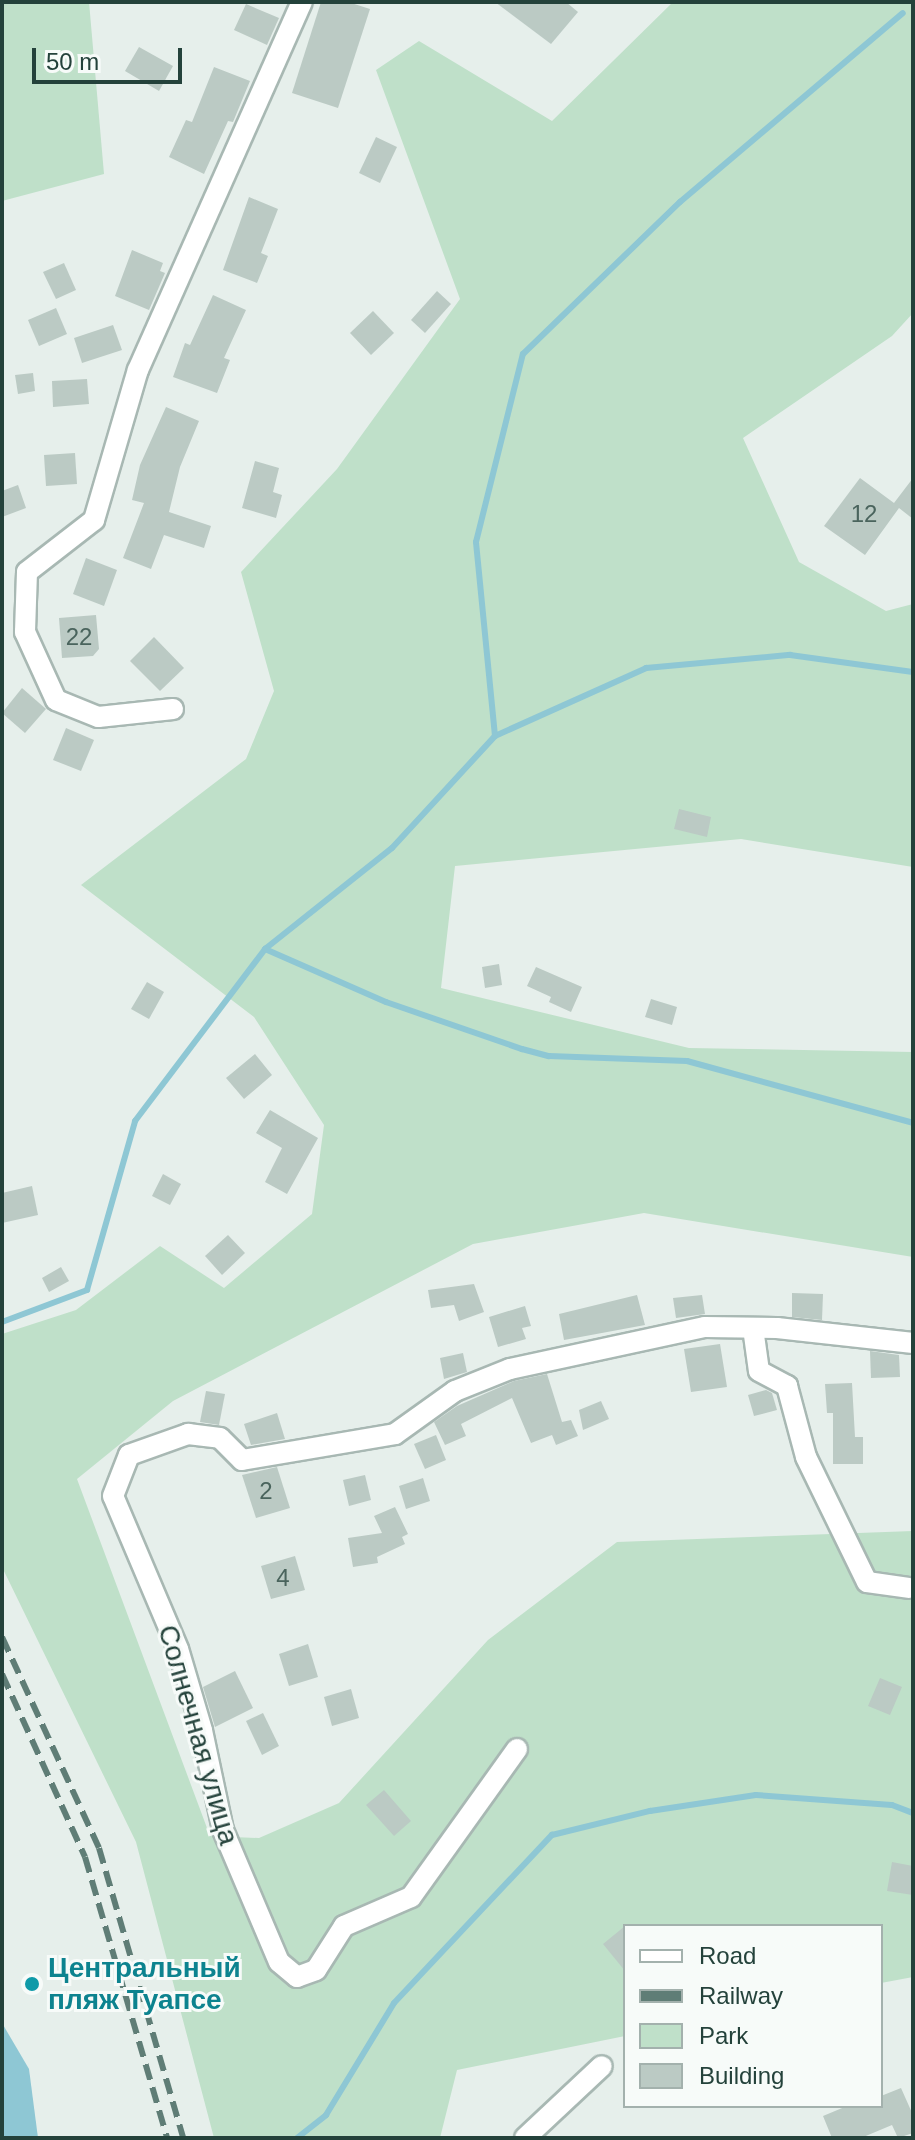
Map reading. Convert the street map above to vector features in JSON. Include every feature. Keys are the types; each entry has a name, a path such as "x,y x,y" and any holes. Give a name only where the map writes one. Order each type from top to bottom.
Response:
{"street":[{"path":"173,709 98,717 56,700 25,632 27,572 94,520 138,370 302,2"},
{"name":"Солнечная улица","path":"517,1749 411,1897 344,1926 316,1970 297,1977 279,1962 223,1830 202,1730 178,1649 113,1496 129,1455 188,1434 220,1438 242,1460 395,1434 455,1391 510,1369 705,1327 753,1328 913,1343"},
{"path":"753,1328 759,1371 787,1386 806,1457 867,1582 909,1588"},
{"path":"525,2138 602,2066"}],"green space":[{"path":"2,2 89,2 104,174 2,201"},
{"path":"673,2 913,2 913,313 892,336 743,438 799,562 886,611 913,604 913,867 741,839 455,866 441,988 689,1048 913,1052 913,1257 644,1213 473,1244 173,1401 77,1479 210,1836 259,1838 339,1803 488,1640 617,1542 913,1531 913,1977 883,1983 883,1924 623,1924 623,2036 457,2070 440,2138 214,2138 136,1842 2,1567 2,1334 76,1310 160,1246 224,1288 312,1214 324,1125 254,1017 81,885 246,759 274,691 241,572 337,469 460,299 376,70 419,41 552,121"}],"water":[{"path":"2,2023 29,2069 38,2138 2,2138"}],"building":[{"path":"321,2 348,2 370,9 338,108 292,93"},
{"path":"495,2 566,2 578,12 551,44"},
{"path":"246,4 279,18 267,45 234,30"},
{"path":"139,47 173,66 159,91 125,71"},
{"path":"214,67 250,81 233,122 228,121 204,174 169,157 186,120 192,122"},
{"path":"376,137 397,147 380,183 359,173"},
{"path":"249,197 278,209 261,253 268,256 257,283 223,270"},
{"path":"132,250 163,263 160,271 165,273 149,310 115,296"},
{"path":"64,263 76,290 56,299 43,272"},
{"path":"437,291 451,304 425,333 411,320"},
{"path":"213,295 246,310 224,358 230,360 217,393 173,377 185,343 190,345"},
{"path":"56,308 67,334 39,346 28,320"},
{"path":"373,311 394,333 371,355 350,333"},
{"path":"113,325 122,350 82,363 74,338"},
{"path":"33,373 35,391 18,394 15,375"},
{"path":"87,379 89,404 53,407 52,381"},
{"path":"166,407 199,421 180,467 169,512 211,526 204,548 164,535 151,569 123,558 144,503 132,500 140,465"},
{"path":"75,453 77,484 46,486 44,455"},
{"path":"255,461 279,468 273,492 282,495 276,518 242,508"},
{"path":"860,478 894,503 913,478 913,519 899,508 865,555 824,526"},
{"path":"18,485 26,508 2,517 2,491"},
{"path":"86,558 117,570 104,606 73,594"},
{"path":"96,615 99,649 93,656 62,658 59,618"},
{"path":"154,637 184,668 160,691 130,661"},
{"path":"22,688 46,709 25,733 2,713"},
{"path":"66,728 94,740 81,771 53,760"},
{"path":"679,809 711,817 707,837 674,829"},
{"path":"499,964 502,985 485,988 482,967"},
{"path":"536,967 582,987 571,1012 549,1002 551,997 527,986"},
{"path":"147,982 164,992 149,1019 131,1009"},
{"path":"651,999 677,1007 672,1025 645,1017"},
{"path":"255,1054 272,1075 244,1099 226,1078"},
{"path":"270,1110 318,1138 287,1194 265,1182 282,1148 256,1133"},
{"path":"163,1174 181,1184 170,1205 152,1196"},
{"path":"32,1186 38,1215 2,1223 2,1193"},
{"path":"228,1235 245,1253 222,1275 205,1256"},
{"path":"61,1267 69,1281 49,1292 42,1278"},
{"path":"474,1284 484,1312 459,1321 454,1305 431,1308 428,1290"},
{"path":"792,1293 823,1294 822,1320 792,1317"},
{"path":"637,1295 645,1325 564,1340 559,1314"},
{"path":"702,1295 705,1314 676,1318 673,1298"},
{"path":"525,1306 531,1326 522,1328 526,1339 498,1347 489,1317"},
{"path":"720,1344 727,1387 691,1392 684,1349"},
{"path":"870,1351 899,1355 900,1377 871,1378"},
{"path":"463,1353 467,1372 444,1379 440,1358"},
{"path":"547,1374 562,1422 571,1420 578,1436 556,1445 552,1435 531,1443 512,1398 461,1424 466,1436 445,1445 434,1422 457,1406 514,1381"},
{"path":"852,1383 855,1437 863,1437 863,1464 833,1464 833,1413 827,1413 825,1384"},
{"path":"766,1390 772,1393 777,1410 754,1416 748,1395"},
{"path":"206,1391 225,1394 219,1425 200,1422"},
{"path":"601,1401 609,1419 583,1430 579,1410"},
{"path":"277,1413 285,1439 251,1445 244,1424"},
{"path":"436,1435 446,1460 425,1469 414,1444"},
{"path":"277,1467 290,1508 256,1518 242,1475"},
{"path":"365,1475 371,1500 349,1506 343,1480"},
{"path":"423,1478 430,1501 406,1509 399,1486"},
{"path":"395,1507 408,1534 402,1537 405,1544 377,1557 378,1563 353,1567 348,1538 382,1533 374,1516"},
{"path":"295,1556 305,1590 271,1599 261,1566"},
{"path":"308,1644 318,1677 289,1686 279,1654"},
{"path":"235,1671 253,1708 215,1727 203,1687"},
{"path":"880,1678 902,1687 890,1715 868,1706"},
{"path":"351,1689 359,1718 332,1726 324,1697"},
{"path":"263,1713 279,1746 262,1755 246,1721"},
{"path":"384,1790 411,1821 394,1836 366,1805"},
{"path":"892,1862 913,1866 913,1895 887,1891"},
{"path":"623,1928 623,1969 603,1944"},
{"path":"901,2088 913,2115 913,2133 898,2138 892,2125 861,2138 832,2138 823,2116 842,2108 883,2108 883,2095"}],"waterway":[{"path":"265,949 392,848 495,736 476,542 523,354 680,202 903,13"},
{"path":"495,736 646,668 790,655 913,672"},
{"path":"2,1322 87,1290 135,1121 265,949 386,1002 522,1049 549,1056 687,1061 913,1123"},
{"path":"297,2138 326,2115 394,2003 552,1835 650,1811 756,1795 892,1805 913,1813"}],"railway":[{"path":"2,1637 99,1848 183,2138"},
{"path":"2,1674 85,1857 167,2138"}],"place":[{"name":"Центральный пляж Туапсе","path":"32,1984"}]}
